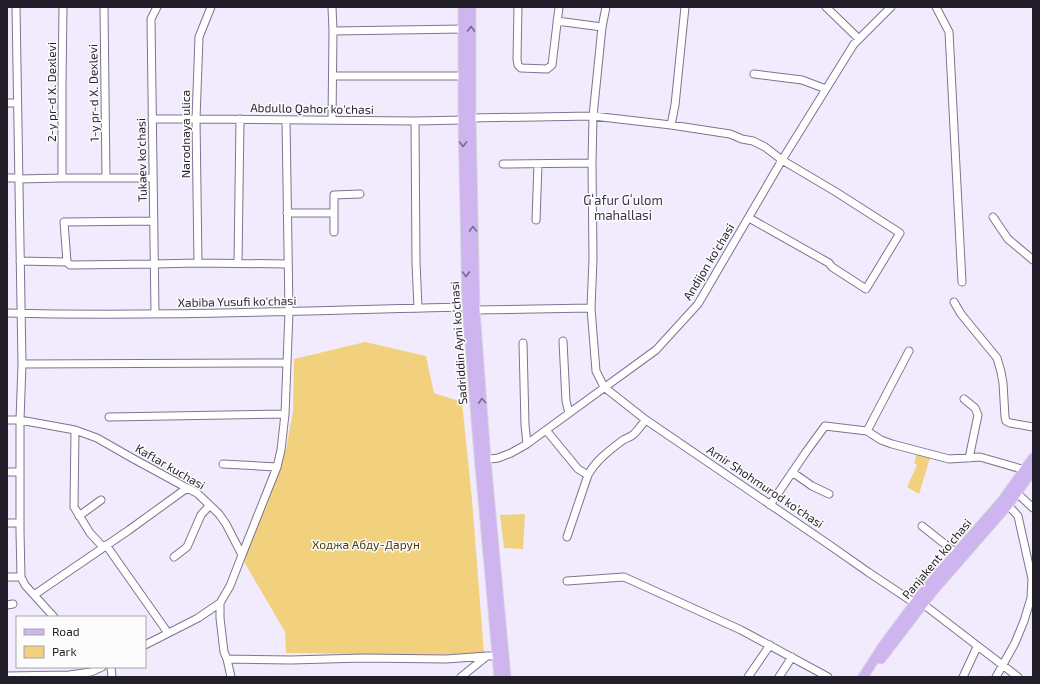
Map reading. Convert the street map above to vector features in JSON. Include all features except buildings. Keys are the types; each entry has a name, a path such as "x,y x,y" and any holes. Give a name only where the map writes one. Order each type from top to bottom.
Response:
{"main road":[{"name":"Sadriddin Ayni ko'chasi","path":"463,7 464,76 467,119"},
{"name":"Sadriddin Ayni ko'chasi","path":"470,7 467,119 471,308 501,656 506,677"},
{"name":"Panjakent ko'chasi","path":"863,677 884,646 919,603 1008,505 1017,493 1029,470 1033,458"},
{"name":"Panjakent ko'chasi","path":"869,677 939,573 1029,470"},
{"name":"Sadriddin Ayni ko'chasi","path":"499,677 501,656"}],"street":[{"path":"16,7 22,364 20,420 21,577 25,585 53,616"},
{"name":"2-y pr-d X. Dexlevi","path":"62,178 63,7"},
{"name":"1-y pr-d X. Dexlevi","path":"104,7 106,178"},
{"name":"Tukaev ko'chasi","path":"155,314 151,19 157,7"},
{"name":"Narodnaya ulica","path":"198,263 196,119 199,37 211,7"},
{"path":"332,7 332,120"},
{"path":"518,7 518,65 521,68 547,69 552,65 558,7"},
{"path":"604,387 596,371 591,308 593,259 593,116 602,27 606,7"},
{"path":"671,125 675,105 686,7"},
{"path":"826,7 859,39"},
{"name":"Andijon ko'chasi","path":"483,460 498,458 527,444 656,350 698,304 782,160 854,44 891,7"},
{"path":"936,7 949,32 962,282"},
{"path":"557,21 602,27"},
{"path":"333,31 463,29"},
{"path":"754,74 802,80 826,89"},
{"path":"333,76 464,76"},
{"path":"7,103 17,103"},
{"name":"Abdullo Qahor ko'chasi","path":"152,119 415,121 593,116 671,125 730,134 753,141 765,147 782,160 900,233 866,289 832,267 829,263 749,218"},
{"path":"238,263 240,119"},
{"path":"146,644 198,618 220,603 230,586 277,467 281,450 285,414 289,312 286,120"},
{"path":"415,121 416,262 418,308"},
{"path":"503,164 592,163"},
{"path":"536,220 538,164"},
{"path":"7,178 153,178"},
{"path":"334,232 334,195 360,194"},
{"path":"287,213 334,213"},
{"path":"993,217 1008,239 1033,260"},
{"path":"67,262 64,222 154,221"},
{"path":"20,261 67,262 70,265 198,263 288,264"},
{"path":"954,302 961,314 997,358 1003,383 1006,421 1033,427"},
{"name":"Xabiba Yusufi ko'chasi","path":"7,313 155,314 418,308 591,308"},
{"path":"563,341 566,401 569,413"},
{"path":"522,343 527,444"},
{"path":"867,431 909,351"},
{"path":"22,364 287,363"},
{"name":"Amir Shohmurod ko'chasi","path":"604,387 646,420 868,572 910,600 919,603 1018,677"},
{"path":"964,399 975,408 978,415 969,458"},
{"path":"109,417 285,414"},
{"name":"Kaftar kuchasi","path":"7,420 20,420 75,430 97,438 197,493 219,514 226,524 242,555"},
{"path":"567,536 588,475 593,466 600,458 619,443 628,437 633,436 646,420"},
{"path":"770,505 825,426 867,431 881,440 892,444 949,459 980,457 1029,470"},
{"path":"75,430 74,507 90,533 104,546 168,633"},
{"path":"546,430 578,469 588,475"},
{"path":"223,464 277,467"},
{"path":"7,472 20,472"},
{"path":"792,472 812,486 829,494"},
{"path":"34,595 188,488"},
{"path":"1017,493 1033,508"},
{"path":"79,516 101,500"},
{"path":"996,677 1015,643 1031,598 1032,579 1018,516 1008,505"},
{"path":"174,557 187,547 201,515 210,506"},
{"path":"7,522 20,522"},
{"path":"922,526 956,553"},
{"path":"7,577 21,577"},
{"path":"567,581 624,577 742,630 825,676"},
{"path":"220,603 220,618 224,652 232,677"},
{"path":"748,677 770,645"},
{"path":"963,677 977,647"},
{"path":"461,677 487,656"},
{"path":"227,659 446,659 501,656"},
{"path":"779,677 792,657"},
{"path":"7,676 76,676 100,668"}],"green space":[{"name":"Ходжа Абду-Дарун","path":"365,342 426,356 434,393 462,402 472,500 484,653 427,655 286,653 285,632 243,560 286,450 293,411 294,359"},
{"path":"917,453 930,458 919,494 907,487 917,465 914,463"},
{"path":"525,514 523,549 504,548 500,515"}],"district":[{"name":"Gʻafur Gʻulom mahallasi","path":"623,208"}]}
